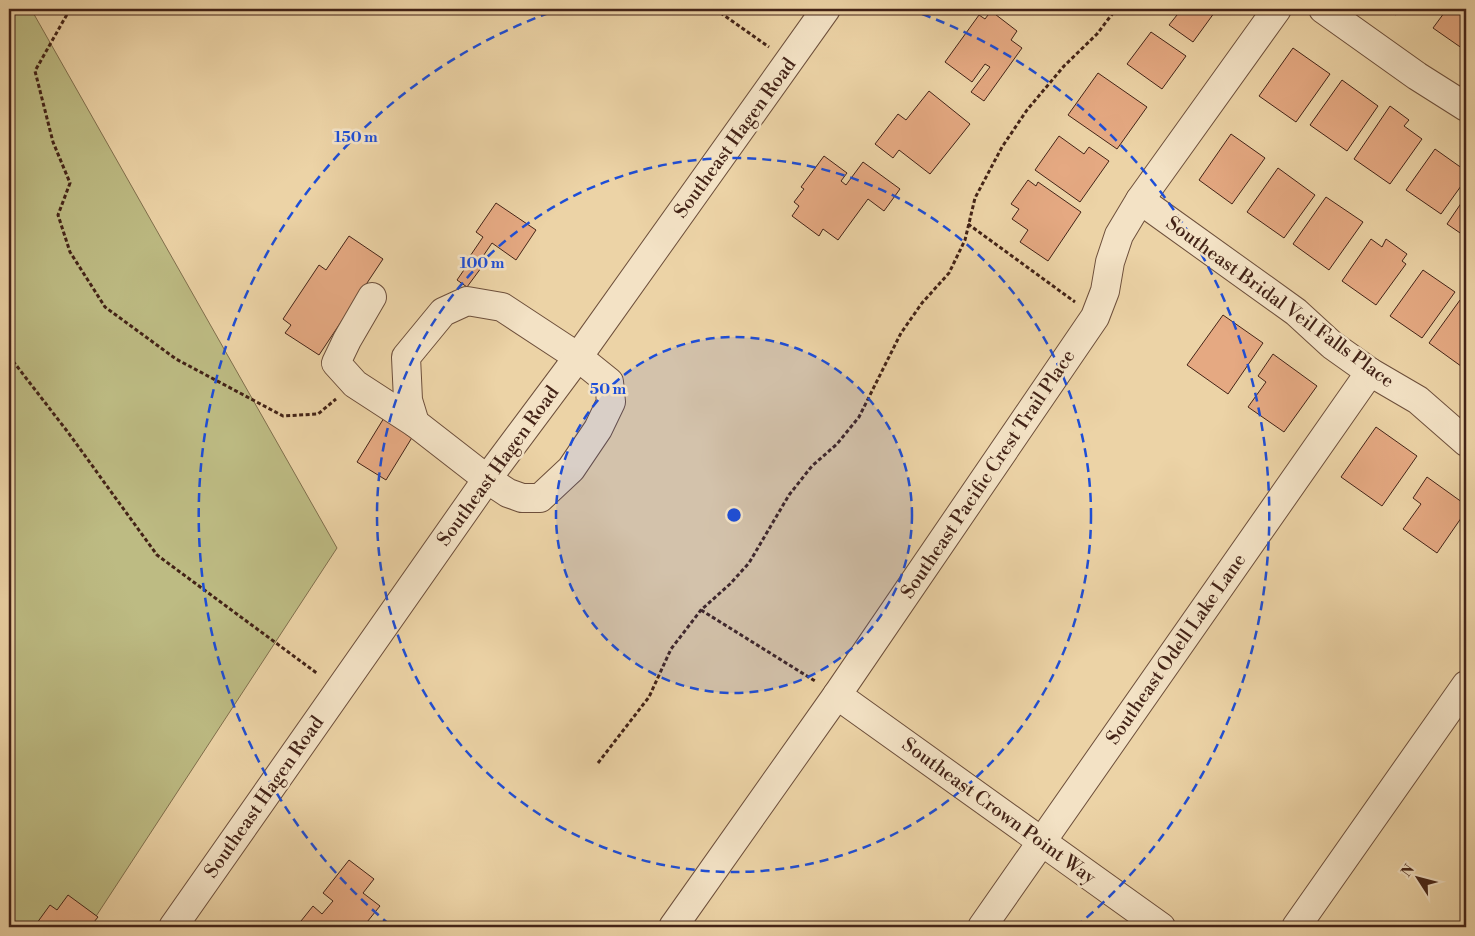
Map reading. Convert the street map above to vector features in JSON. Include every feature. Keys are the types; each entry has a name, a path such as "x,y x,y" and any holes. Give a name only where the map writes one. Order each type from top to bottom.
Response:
{"street":[{"name":"Southeast Hagen Road","path":"173,927 487,479 578,357 826,9"},
{"name":"Southeast Pacific Crest Trail Place","path":"673,927 836,695 1095,317 1105,291 1110,262 1119,234 1140,200 1277,9"},
{"path":"1323,9 1417,76 1466,107"},
{"name":"Southeast Bridal Veil Falls Place","path":"1140,200 1296,312 1332,345 1370,372 1418,400 1466,442"},
{"path":"372,297 336,363 354,384 415,423 508,493 522,498 540,498 571,469 598,429 612,402 609,382 578,357 502,308 467,301 443,312 406,357 408,400 415,423"},
{"name":"Southeast Odell Lake Lane","path":"982,927 1370,372"},
{"path":"1296,927 1466,684"},
{"name":"Southeast Crown Point Way","path":"836,695 1161,927"}],"path":[{"path":"70,9 36,71 53,142 70,183 58,215 70,252 105,307 176,359 283,416 318,414 354,384"},
{"path":"715,9 789,62"},
{"path":"598,763 649,697 672,648 701,610 730,584 749,563 789,495 812,466 837,444 859,417 901,334 922,303 949,273 964,240 975,198 1002,148 1027,110 1064,66 1097,34 1116,9"},
{"path":"968,224 1095,317"},
{"path":"9,356 68,431 157,555 339,690"},
{"path":"701,610 836,695"}],"shaded area":[{"path":"9,9 31,9 337,548 89,927 9,927"}],"building":[{"path":"1167,9 1217,9 1193,42 1169,25 1177,15"},
{"path":"1388,9 1401,9 1396,15"},
{"path":"1447,9 1466,9 1466,51 1433,28"},
{"path":"991,11 1017,31 1011,40 1022,48 984,101 971,92 990,67 985,64 972,82 945,62 979,15 985,19"},
{"path":"1151,32 1186,56 1162,89 1127,64"},
{"path":"1293,48 1330,74 1296,122 1259,96"},
{"path":"1098,73 1147,107 1117,149 1068,115"},
{"path":"1342,80 1378,106 1347,151 1310,125"},
{"path":"929,91 970,124 930,174 899,150 893,158 875,144 898,114 906,120"},
{"path":"1390,106 1409,120 1404,126 1422,139 1390,184 1354,159"},
{"path":"1231,134 1265,158 1232,204 1199,180"},
{"path":"1059,136 1084,154 1089,147 1109,161 1080,202 1035,170"},
{"path":"1435,149 1466,171 1466,179 1441,214 1406,190"},
{"path":"824,156 847,173 841,181 846,185 863,162 900,189 884,211 868,199 838,240 823,229 819,236 792,216 799,206 794,202 804,189 801,187"},
{"path":"1278,168 1315,195 1284,238 1247,212"},
{"path":"1028,180 1036,186 1038,182 1081,212 1048,261 1020,242 1028,230 1012,219 1019,209 1011,204"},
{"path":"1466,196 1466,237 1447,224"},
{"path":"1326,197 1363,222 1329,270 1293,244"},
{"path":"496,203 536,230 516,260 492,243 477,265 481,268 467,287 457,280 466,267 464,265 483,237 476,232"},
{"path":"349,236 383,259 319,355 285,333 291,325 283,319 319,265 326,270"},
{"path":"1371,239 1382,247 1386,239 1407,254 1402,261 1406,264 1376,305 1342,281"},
{"path":"1423,270 1455,292 1422,338 1390,316"},
{"path":"1466,299 1465,369 1429,343 1460,300 1464,303"},
{"path":"1223,315 1263,343 1228,394 1187,365"},
{"path":"1273,354 1317,386 1284,432 1248,407 1266,382 1258,376"},
{"path":"387,413 416,431 386,480 357,462"},
{"path":"1376,427 1417,456 1382,506 1341,477"},
{"path":"1427,477 1466,505 1466,511 1437,553 1403,529 1421,504 1413,498"},
{"path":"349,860 374,879 363,893 380,906 363,927 298,927 313,906 322,914 333,901 323,893"},
{"path":"68,895 98,917 90,927 34,927 50,905 57,910"}]}
